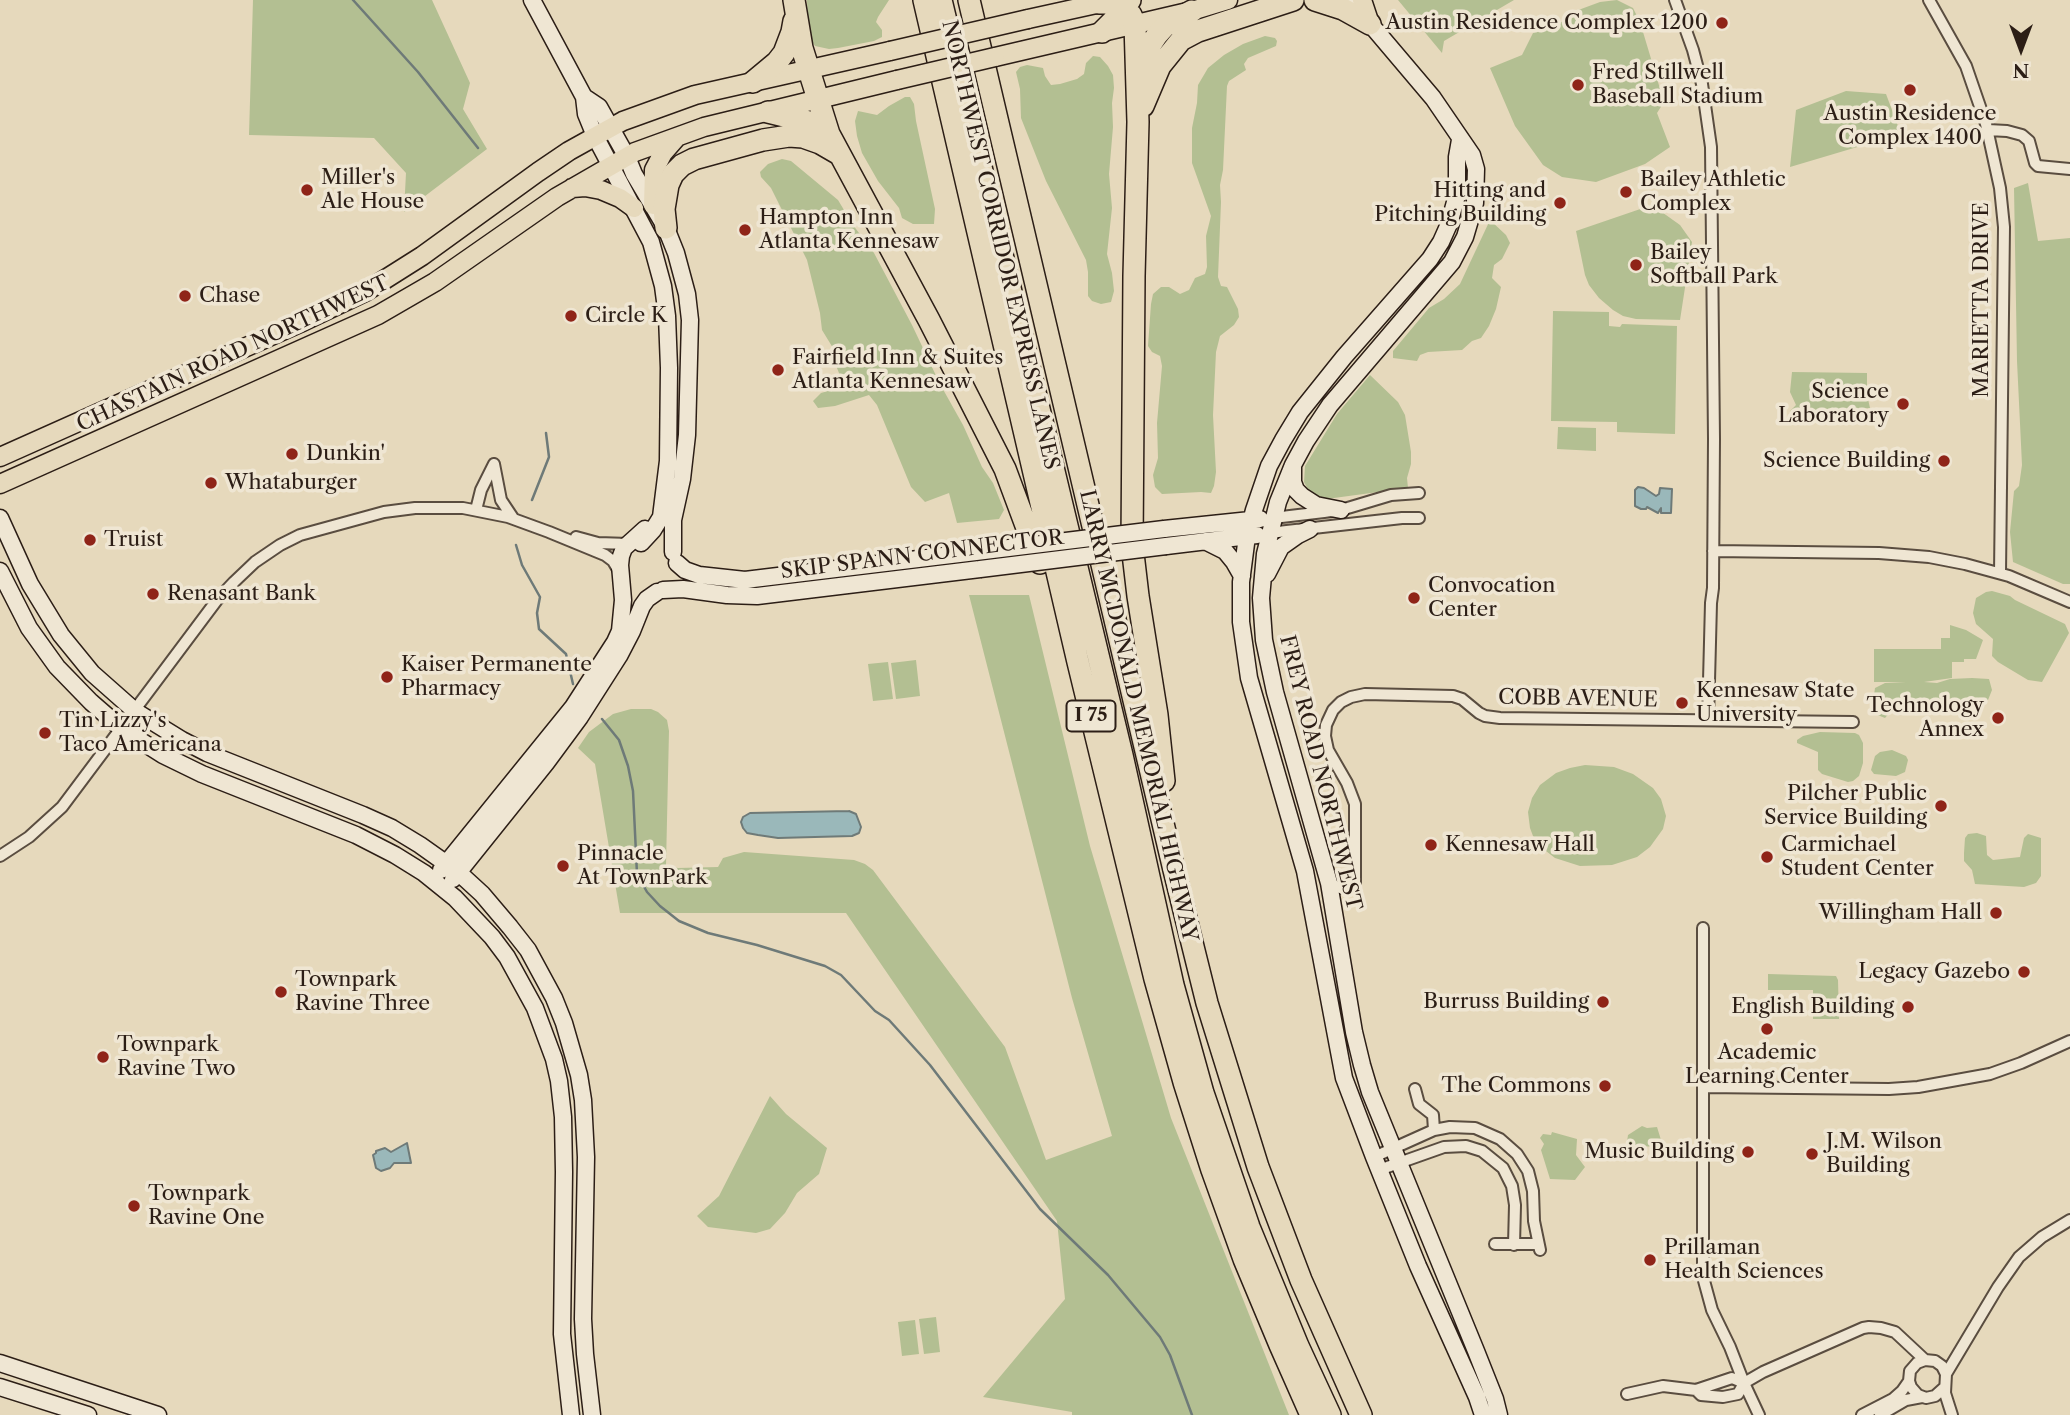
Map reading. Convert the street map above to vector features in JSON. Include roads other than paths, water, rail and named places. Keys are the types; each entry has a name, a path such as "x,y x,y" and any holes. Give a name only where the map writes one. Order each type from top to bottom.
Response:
{"highway":[{"name":"LARRY MCDONALD MEMORIAL HIGHWAY","path":"924,0 1140,920 1184,1082 1244,1259 1311,1415"},
{"name":"NORTHWEST CORRIDOR EXPRESS LANES","path":"941,0 1122,755 1180,1012 1203,1093 1249,1227 1330,1415"},
{"name":"LARRY MCDONALD MEMORIAL HIGHWAY","path":"970,0 1207,1003 1258,1167 1301,1280 1361,1415"},
{"path":"1138,121 1160,66 1181,40 1198,31 1293,0"},
{"path":"1315,0 1343,9 1370,24"},
{"path":"795,6 802,48 829,134 1005,469 1079,663"},
{"path":"753,82 777,62 784,52 792,32 795,6"},
{"path":"1120,7 1138,77 1132,545 1157,715 1174,870"},
{"path":"1102,32 1120,7"},
{"path":"1138,77 1149,47 1157,35 1165,26 1192,11"},
{"path":"768,112 809,121 829,134"},
{"path":"666,228 664,209 668,185 682,164 763,140 789,136 803,137 820,143 839,155"}],"main road":[{"path":"532,0 584,97 599,107 603,132 619,161 634,208 651,242 660,274 665,303 670,417 668,461 662,504 628,556 626,568 630,580 639,589 665,590"},
{"name":"CHASTAIN ROAD NORTHWEST","path":"0,457 365,292 422,256 538,172 603,132 668,103 1028,19 1120,7 1192,11 1228,0"},
{"path":"1353,2 1370,24"},
{"name":"FREY ROAD NORTHWEST","path":"1370,24 1433,98 1472,155 1476,177 1473,213 1461,246 1437,282 1325,412 1293,466 1280,495 1271,526 1264,563 1262,620 1268,661 1329,883 1357,1049 1370,1092 1495,1399 1499,1415"},
{"name":"CHASTAIN ROAD NORTHWEST","path":"0,484 378,315 442,277 572,188 619,161 680,135 1102,32"},
{"path":"653,205 654,170 663,153 680,135"},
{"name":"FREY ROAD NORTHWEST","path":"1460,140 1457,195 1441,242 1430,259 1344,356 1300,412 1269,466 1247,536 1242,576 1241,622 1249,678 1305,871 1344,1077 1376,1164 1483,1415"},
{"path":"452,867 546,763 607,677 632,631 673,581 677,570 673,520 682,479 687,435 690,320 687,294 666,228 634,174 619,161"},
{"path":"572,188 601,190 634,208"},
{"path":"1293,466 1293,482 1301,496 1316,505 1341,510"},
{"path":"0,519 30,584 61,635 92,673 135,711 207,753 392,828 452,867 482,894 528,950 554,998 573,1049 579,1075 585,1130 584,1354 592,1415"},
{"name":"SKIP SPANN CONNECTOR","path":"674,551 692,573 736,580 762,579 1251,519 1271,526"},
{"name":"SKIP SPANN CONNECTOR","path":"665,590 694,589 727,595 766,595 1247,536 1271,526"},
{"path":"1262,586 1281,547 1310,529"},
{"path":"439,884 510,782 587,688 615,642 620,631 623,608 621,556 636,544 659,542 709,577"},
{"path":"1199,542 1225,551 1242,576"},
{"path":"0,571 29,628 57,667 122,729 163,755 202,774 375,844 412,865 439,884 492,937 507,957 524,984 539,1018 554,1059 560,1093 563,1130 562,1334 571,1415"},
{"path":"563,1130 585,1130"},
{"path":"0,1363 158,1415"},
{"path":"0,1387 88,1415"}],"street":[{"path":"1675,0 1702,84 1711,147 1713,589 1708,720"},
{"name":"MARIETTA DRIVE","path":"1929,0 1966,66 1988,130 2000,188 2004,227 2000,573"},
{"path":"1988,130 2022,135 2029,141 2038,166 2070,169"},
{"path":"476,510 481,490 495,461 499,495 513,518"},
{"path":"1271,526 1382,498 1419,493"},
{"path":"0,856 29,837 62,807 217,600 255,562 300,535 384,512 448,507 476,510 513,518 605,555 613,561 620,574"},
{"path":"1271,526 1310,529 1419,518"},
{"path":"549,532 598,543 636,544"},
{"path":"1713,551 1906,554 2000,573 2070,602"},
{"name":"COBB AVENUE","path":"1329,883 1340,888 1355,887 1355,804 1325,741 1330,715 1337,705 1346,699 1364,694 1453,696 1462,699 1479,713 1500,718 1853,723"},
{"path":"1703,928 1703,1277 1712,1310 1759,1415"},
{"path":"1703,1087 1918,1087 1990,1074 2070,1041"},
{"path":"1415,1089 1419,1104 1433,1115 1434,1130"},
{"path":"1396,1156 1434,1130 1450,1127 1475,1128 1500,1139 1514,1150 1524,1163 1531,1182 1539,1247 1495,1244"},
{"path":"1376,1164 1396,1156 1451,1146 1472,1147 1488,1154 1503,1168 1512,1186 1515,1200 1514,1245"},
{"path":"1950,1415 1945,1387 1950,1364 1959,1354 2019,1257 2034,1243 2070,1220"},
{"path":"1627,1394 1662,1386 1696,1390 1701,1395 1710,1396 1738,1394 1744,1383 1863,1328 1874,1327 1890,1330 1930,1361 1942,1366 1946,1374"},
{"path":"1907,1344 1913,1366 1909,1381 1914,1392 1942,1406 1950,1415"},
{"path":"1913,1366 1945,1359 1961,1347"},
{"path":"1862,1415 1893,1399 1909,1381"},
{"path":"1880,1415 1906,1400 1939,1394 1945,1387"}],"water":[{"path":"1638,487 1656,496 1660,488 1672,489 1671,513 1661,513 1661,508 1658,513 1647,507 1641,509 1635,506 1635,490"},
{"path":"849,811 856,814 861,827 859,833 852,836 778,838 747,833 741,822 743,817 750,813"},
{"path":"407,1143 411,1163 394,1163 390,1168 381,1171 376,1168 373,1155 376,1151 385,1148 391,1152"}],"waterway":[{"path":"353,0 418,72 478,148"},
{"path":"532,500 549,457 546,433"},
{"path":"516,545 522,565 540,597 537,613 539,629 566,654 573,684"},
{"path":"602,719 619,740 628,766 633,791 637,874 647,892 679,921 708,933 825,966 841,975 875,1011 889,1020 930,1065 1040,1209 1108,1275 1160,1337 1170,1355 1192,1415"}],"place":[{"name":"Austin Residence Complex 1200","path":"1722,23"},
{"name":"Fred Stillwell Baseball Stadium","path":"1578,85"},
{"name":"Austin Residence Complex 1400","path":"1910,90"},
{"name":"Miller's Ale House","path":"307,190"},
{"name":"Bailey Athletic Complex","path":"1626,192"},
{"name":"Hitting and Pitching Building","path":"1560,203"},
{"name":"Hampton Inn Atlanta Kennesaw","path":"745,230"},
{"name":"Bailey Softball Park","path":"1636,265"},
{"name":"Chase","path":"185,296"},
{"name":"Circle K","path":"571,316"},
{"name":"Fairfield Inn & Suites Atlanta Kennesaw","path":"778,370"},
{"name":"Science Laboratory","path":"1903,404"},
{"name":"Dunkin'","path":"292,454"},
{"name":"Science Building","path":"1944,461"},
{"name":"Whataburger","path":"211,483"},
{"name":"Truist","path":"90,540"},
{"name":"Renasant Bank","path":"153,594"},
{"name":"Convocation Center","path":"1414,598"},
{"name":"Kaiser Permanente Pharmacy","path":"387,677"},
{"name":"Kennesaw State University","path":"1682,703"},
{"name":"Technology Annex","path":"1998,718"},
{"name":"Tin Lizzy's Taco Americana","path":"45,733"},
{"name":"Pilcher Public Service Building","path":"1941,806"},
{"name":"Kennesaw Hall","path":"1431,845"},
{"name":"Carmichael Student Center","path":"1767,857"},
{"name":"Pinnacle At TownPark","path":"563,866"},
{"name":"Willingham Hall","path":"1996,913"},
{"name":"Legacy Gazebo","path":"2024,972"},
{"name":"Townpark Ravine Three","path":"281,992"},
{"name":"Burruss Building","path":"1603,1002"},
{"name":"English Building","path":"1908,1007"},
{"name":"Academic Learning Center","path":"1767,1029"},
{"name":"Townpark Ravine Two","path":"103,1057"},
{"name":"The Commons","path":"1605,1086"},
{"name":"Music Building","path":"1748,1152"},
{"name":"J.M. Wilson Building","path":"1812,1154"},
{"name":"Townpark Ravine One","path":"134,1206"},
{"name":"Prillaman Health Sciences","path":"1650,1260"}]}
